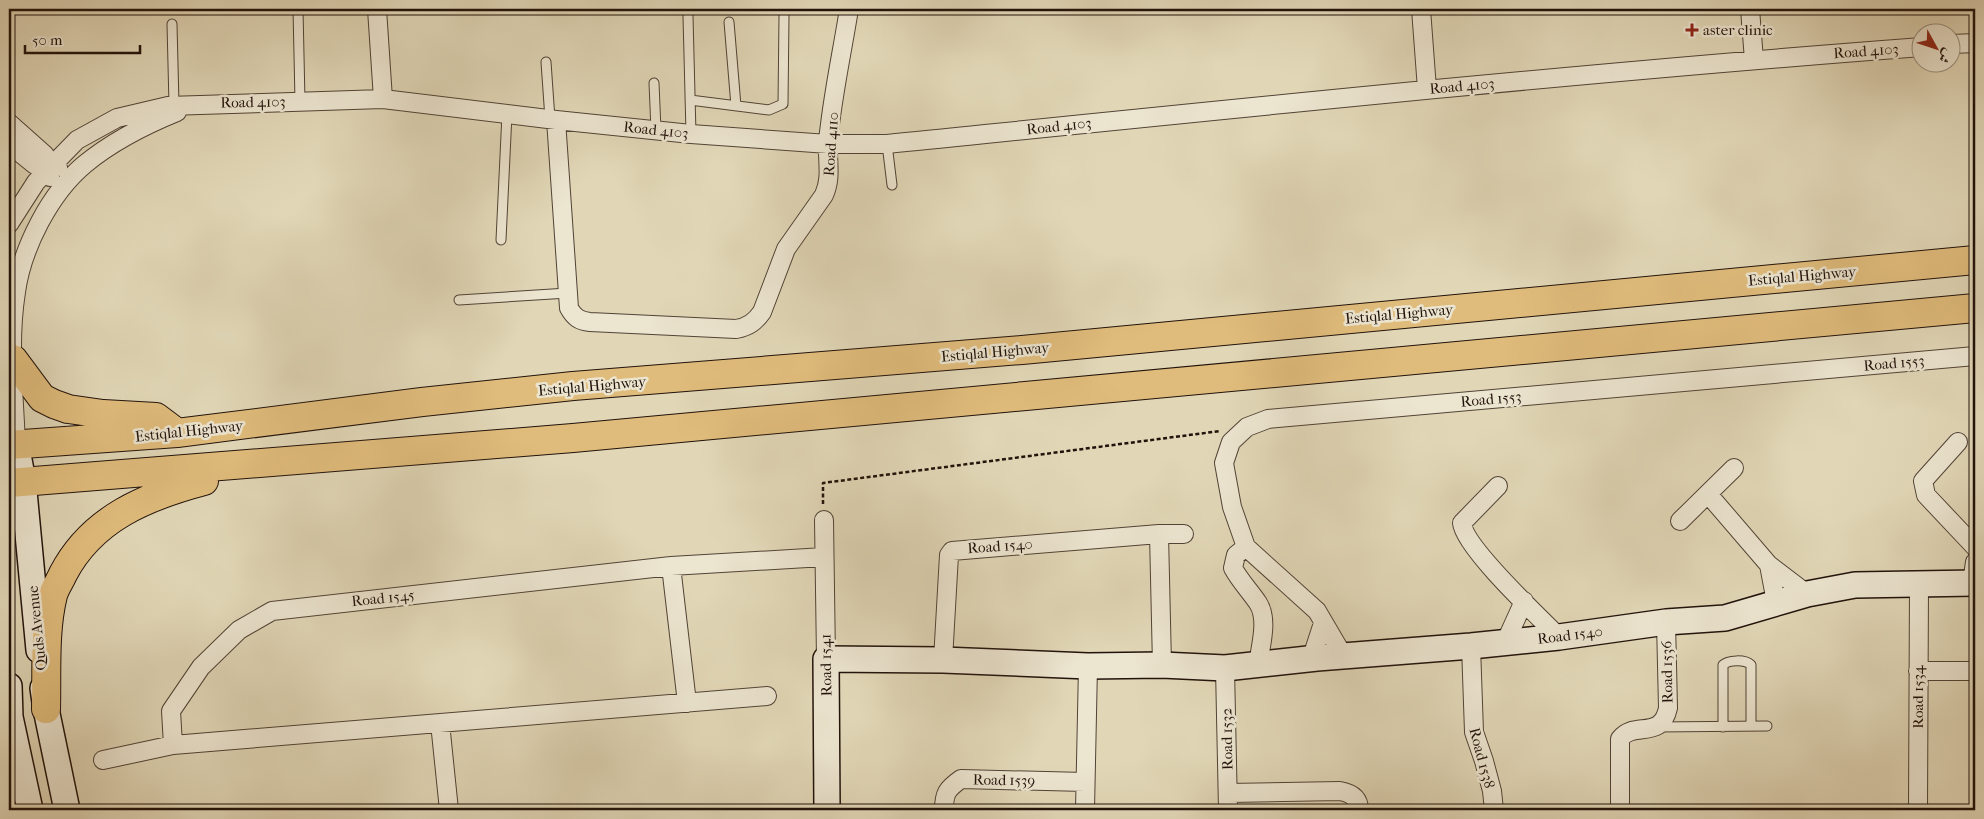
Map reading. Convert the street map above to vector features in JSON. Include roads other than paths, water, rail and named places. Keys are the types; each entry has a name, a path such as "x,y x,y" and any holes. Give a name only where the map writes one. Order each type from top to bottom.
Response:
{"main road":[{"name":"Estiqlal Highway","path":"12,444 177,433 422,402 573,386 1032,349 1975,260"},
{"path":"16,482 573,438 1975,308"},
{"path":"13,359 42,398 54,404 76,410 156,418 177,433"},
{"path":"46,709 49,620 53,593 72,558 102,526 135,505 167,491 205,480 236,464"}],"street":[{"path":"378,9 383,99"},
{"name":"Road 4110","path":"568,293 569,308 574,316 581,321 736,329 746,328 756,321 762,312 786,249 824,195 828,186 830,170 828,144 849,9"},
{"path":"1420,9 1427,89"},
{"path":"1750,9 1754,60"},
{"path":"1962,44 1975,43"},
{"name":"Road 4103","path":"9,224 36,182 77,140 117,118 174,105 383,99 553,120 691,134 828,144 887,144 1427,89 1912,48"},
{"name":"Road 4103","path":"12,444 12,324 22,263 36,230 60,192 84,165 138,129 197,104"},
{"path":"553,120 568,293"},
{"path":"9,123 45,155 49,168 51,183 36,230"},
{"name":"Road 4103","path":"9,144 35,165 49,168 84,165"},
{"name":"Road 1553","path":"1344,657 1317,611 1246,547 1232,507 1224,463 1231,442 1247,427 1268,419 1975,356"},
{"path":"1958,442 1923,481 1926,496 1975,547"},
{"name":"Quds Avenue","path":"12,444 46,709 67,810"},
{"path":"1680,521 1734,468"},
{"path":"1498,486 1462,523 1462,528 1496,573 1558,637"},
{"path":"1708,494 1769,565 1807,594"},
{"name":"Road 1541","path":"824,520 827,810"},
{"path":"1159,534 1162,665"},
{"name":"Road 1540","path":"943,660 949,555 952,551 1159,534 1184,534"},
{"path":"1246,547 1236,555 1233,568 1239,580 1259,604 1264,615 1258,665"},
{"name":"Road 1545","path":"173,746 171,711 201,667 239,630 272,611 671,566 824,557"},
{"path":"1769,565 1776,602"},
{"path":"671,566 687,703"},
{"name":"Road 1540","path":"826,659 943,660 1088,666 1162,665 1225,668 1471,646 1558,637 1666,622 1725,618 1807,594 1856,585 1918,584 1974,576"},
{"name":"Road 1534","path":"1918,584 1918,810"},
{"path":"1505,642 1524,601"},
{"name":"Road 1536","path":"1657,727 1663,722 1668,708 1666,622"},
{"path":"1311,660 1323,623"},
{"name":"Road 1538","path":"1471,646 1473,727 1492,791 1494,810"},
{"path":"1085,810 1088,666"},
{"name":"Road 1532","path":"1225,668 1228,802"},
{"path":"1918,671 1975,671"},
{"path":"9,686 10,717 30,810"},
{"path":"103,760 173,746 767,696"},
{"path":"440,723 449,810"},
{"path":"1620,810 1620,739 1626,733 1657,727"},
{"name":"Road 1539","path":"944,810 944,798 949,787 962,779 1085,782"},
{"path":"1228,802 1340,791 1353,796 1359,805 1359,810"}],"lane":[{"path":"298,9 300,101"},
{"path":"688,16 691,134"},
{"path":"690,100 769,110 783,104 784,16"},
{"path":"729,22 736,106"},
{"path":"172,24 174,105"},
{"path":"546,62 553,120"},
{"path":"654,83 656,130"},
{"path":"501,240 507,114"},
{"path":"887,144 892,185"},
{"path":"460,300 568,293"},
{"path":"1723,727 1723,665 1728,662 1746,661 1750,665 1751,726"},
{"path":"1657,727 1767,726"}],"place":[{"name":"aster clinic","path":"1692,30"}]}
